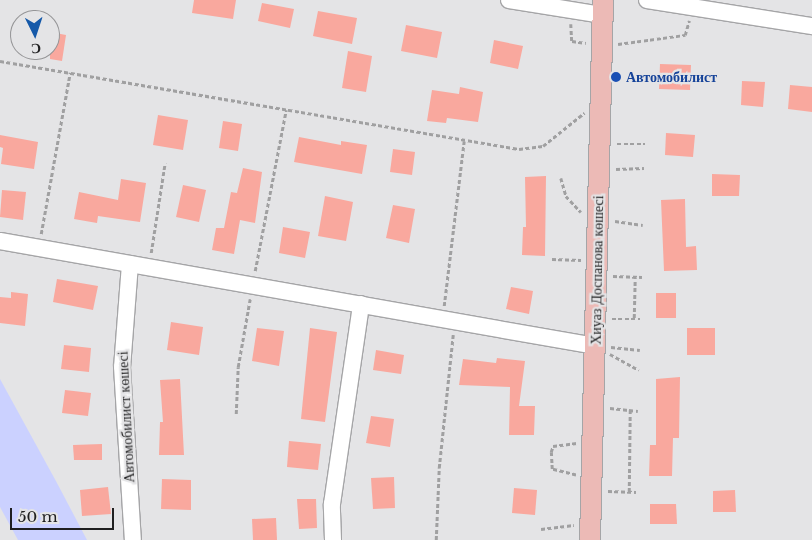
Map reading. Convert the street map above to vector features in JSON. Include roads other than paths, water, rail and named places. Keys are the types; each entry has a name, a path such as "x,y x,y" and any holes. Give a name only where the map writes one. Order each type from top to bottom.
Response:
{"main road":[{"name":"Хиуаз Доспанова көшесі","path":"591,532 603,8"}],"street":[{"path":"509,0 603,8"},
{"path":"647,0 812,26"},
{"path":"0,241 595,346"},
{"name":"Автомобилист көшесі","path":"130,264 122,367 133,540"},
{"path":"333,540 332,504 361,304"}],"place":[{"name":"Автомобилист","path":"616,77"}]}
